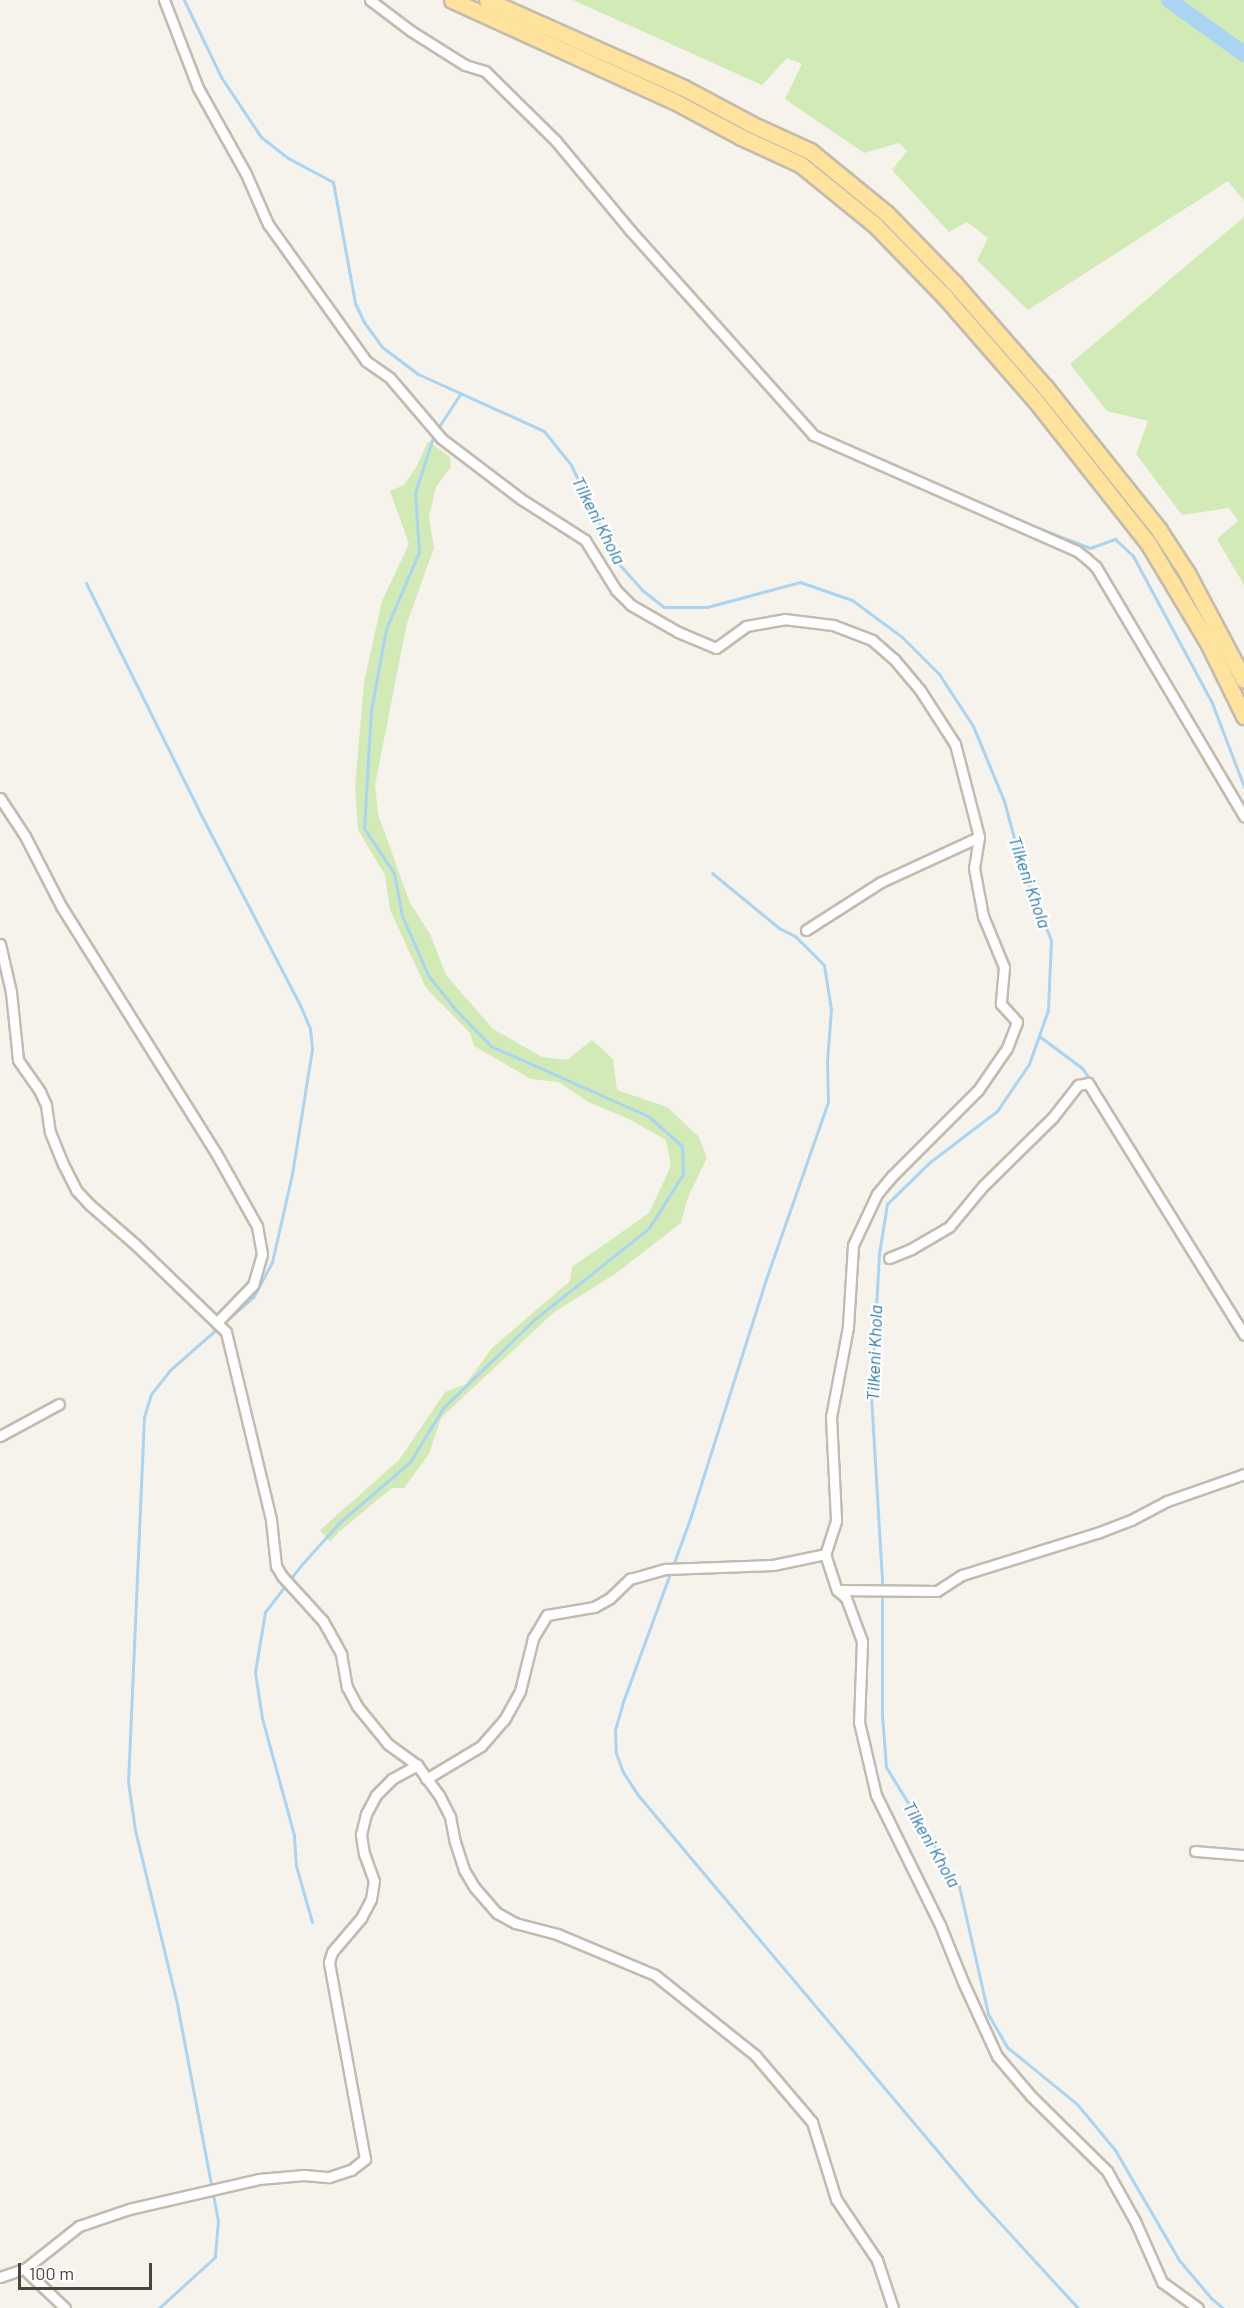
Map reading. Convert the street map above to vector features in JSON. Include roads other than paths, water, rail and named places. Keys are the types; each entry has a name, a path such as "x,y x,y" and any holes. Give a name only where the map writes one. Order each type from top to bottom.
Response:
{"main road":[{"path":"452,0 674,101 741,137 800,164 875,225 945,297 1035,400 1148,543 1207,641 1244,716"},
{"path":"487,0 684,88 751,124 810,151 886,213 955,284 1046,387 1159,530 1187,573 1244,680"}],"street":[{"path":"164,0 198,88 246,174 268,224 366,361 390,378 442,439 504,486 585,540 616,590 632,604 678,632 716,648 746,626 784,620 833,625 872,640 894,659 920,690 956,744 980,837 974,868 983,916 1004,967 1001,1004 1017,1022 1007,1048 978,1090 877,1194 853,1245 849,1328 831,1417 836,1521 825,1554 837,1590 846,1598 862,1641 860,1722 876,1795 940,1925 963,1982 998,2056 1031,2096 1107,2171 1135,2221 1162,2282 1198,2308"},
{"path":"370,0 411,31 456,59 485,71 556,141 630,230 813,435 1077,551 1096,567 1244,816"},
{"path":"0,798 25,836 61,906 216,1153 257,1226 262,1254 253,1285 217,1322"},
{"path":"806,930 881,882 980,837"},
{"path":"0,944 11,992 18,1060 46,1105 50,1132 76,1190 226,1332 271,1520 276,1566 291,1587 323,1621 341,1654 347,1687 357,1707 387,1744 417,1765 439,1795 450,1817 464,1870 475,1888 497,1913 515,1923 556,1934 655,1975 747,2048 812,2122 836,2199 877,2260 893,2308"},
{"path":"889,1258 910,1250 949,1227 983,1186 1053,1117 1078,1085 1088,1083 1244,1335"},
{"path":"0,1436 59,1404"},
{"path":"837,1590 910,1593 937,1591 962,1575 1097,1533 1131,1520 1167,1502 1244,1474"},
{"path":"426,1779 481,1746 504,1720 520,1691 533,1638 547,1615 594,1607 610,1598 630,1579 666,1569 772,1564 825,1554"},
{"path":"0,2277 26,2268 79,2226 129,2210 259,2178 329,2176 351,2170 365,2159 329,1962 332,1952 361,1918 371,1899 374,1881 364,1854 361,1834 366,1815 376,1795 392,1779 417,1765"},
{"path":"1195,1851 1244,1855"},
{"path":"26,2268 28,2273 65,2308"}],"waterway":[{"name":"Tilkeni Khola","path":"184,0 221,77 261,137 288,158 333,182 355,303 364,322 382,347 418,374 544,431 571,465 618,563 642,590 664,607 707,607 800,582 852,600 902,637 939,674 973,726 1004,801 1023,871 1051,940 1048,1010 1029,1064 997,1111 930,1162 887,1204 879,1254 871,1395 882,1578 882,1715 886,1767 959,1886 988,2014 1007,2047 1077,2104 1115,2150 1179,2260 1211,2298 1223,2308"},
{"path":"1169,0 1244,54"},
{"path":"440,425 460,394"},
{"path":"312,1922 296,1866 294,1835 262,1718 255,1672 265,1612 302,1564 340,1522 410,1462 443,1408 535,1319 649,1228 683,1174 682,1146 648,1116 491,1046 455,1009 428,975 402,916 394,873 364,828 371,710 386,629 419,552 415,493 432,440"},
{"path":"1020,521 1090,548 1115,539 1133,556 1212,703 1244,787"},
{"path":"86,583 199,811 300,1005 310,1029 312,1049 292,1174 272,1262 253,1297 170,1370 151,1394 144,1417 128,1781 135,1830 177,2004 218,2221 215,2257 159,2308"},
{"path":"712,873 779,928 795,936 824,965 831,1009 827,1061 828,1102 767,1276 691,1516 623,1702 615,1730 616,1753 623,1772 638,1795 978,2199 1078,2308"},
{"path":"1039,1036 1082,1068 1091,1081"},
{"path":"1171,1209 1188,1237"}]}
